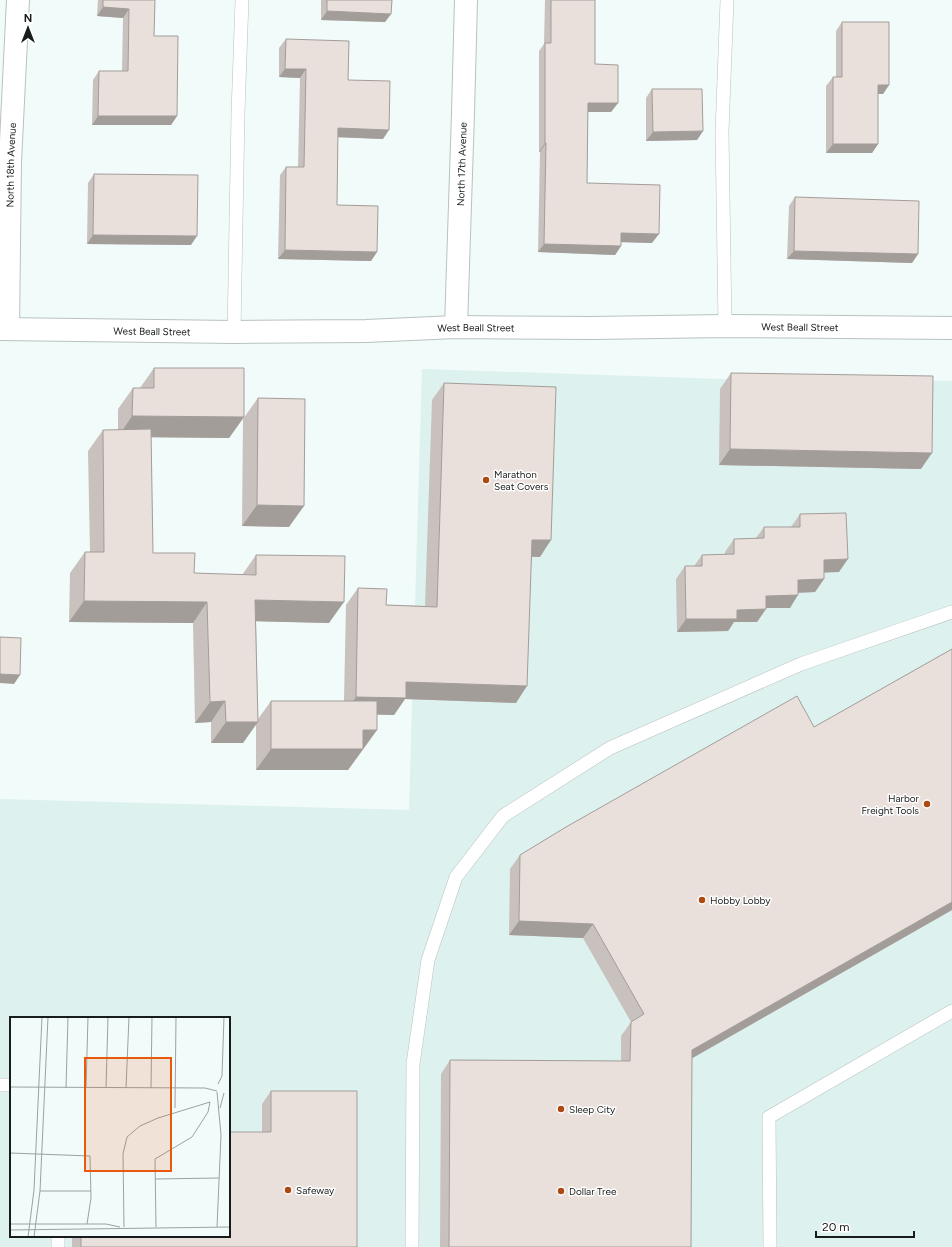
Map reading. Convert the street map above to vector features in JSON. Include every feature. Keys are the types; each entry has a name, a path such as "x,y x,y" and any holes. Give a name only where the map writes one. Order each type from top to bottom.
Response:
{"street":[{"name":"North 18th Avenue","path":"4,329 18,0"},
{"name":"North 17th Avenue","path":"456,327 466,0"},
{"name":"West Beall Street","path":"4,329 234,332 366,331 456,327 592,328 725,326 952,328"}],"lane":[{"path":"234,332 238,113 242,0"},
{"path":"725,326 722,132 727,0"},
{"path":"412,1247 413,1064 428,960 456,877 503,816 610,748 801,664 952,612"},
{"path":"770,1247 770,1117 952,1011"}],"shaded area":[{"path":"422,369 722,379 952,381 952,1247 0,1247 0,799 409,810"}],"building":[{"path":"103,0 155,0 154,36 178,36 177,116 98,116 99,71 128,71 129,9 103,7"},
{"path":"327,0 392,0 391,14 327,11"},
{"path":"551,0 595,0 595,64 618,65 618,103 588,103 587,183 660,185 659,234 621,233 621,246 544,244 546,143 545,43 551,43"},
{"path":"842,22 889,22 889,85 878,85 878,144 833,144 833,77 842,77"},
{"path":"286,39 349,41 348,80 390,81 389,130 338,128 337,205 378,206 377,252 285,250 286,167 304,167 306,69 285,69"},
{"path":"652,89 702,89 703,131 653,132"},
{"path":"94,174 198,175 197,236 93,235"},
{"path":"795,197 919,201 918,254 794,251"},
{"path":"154,368 244,368 244,417 132,416 133,388 154,388"},
{"path":"731,373 933,376 932,453 730,449"},
{"name":"Marathon Seat Covers","path":"444,383 556,387 551,540 532,540 527,686 406,682 406,698 356,697 358,588 387,589 386,605 437,607"},
{"path":"258,398 305,399 304,506 257,505"},
{"path":"151,429 153,553 195,553 194,573 256,575 256,555 345,556 344,602 255,600 258,722 226,722 225,701 210,702 207,602 84,601 85,552 104,552 103,430"},
{"path":"846,513 848,559 824,560 824,579 798,580 798,595 766,596 766,609 737,610 737,619 686,619 685,566 702,566 702,555 734,554 734,539 764,538 764,527 800,527 800,514"},
{"path":"0,637 21,638 20,675 0,674"},
{"path":"952,649 952,902 692,1050 691,1247 449,1247 450,1060 630,1061 631,1022 644,1014 593,924 519,921 520,855 566,827 797,696 814,727"},
{"path":"271,701 377,701 377,730 363,730 363,749 271,749"},
{"name":"Safeway","path":"271,1091 357,1091 357,1247 81,1247 81,1237 230,1237 230,1132 271,1132"}],"place":[{"name":"Marathon Seat Covers","path":"486,480"},
{"name":"Harbor Freight Tools","path":"927,804"},
{"name":"Hobby Lobby","path":"702,900"},
{"name":"Sleep City","path":"561,1109"},
{"name":"Safeway","path":"288,1190"},
{"name":"Dollar Tree","path":"561,1191"}]}
